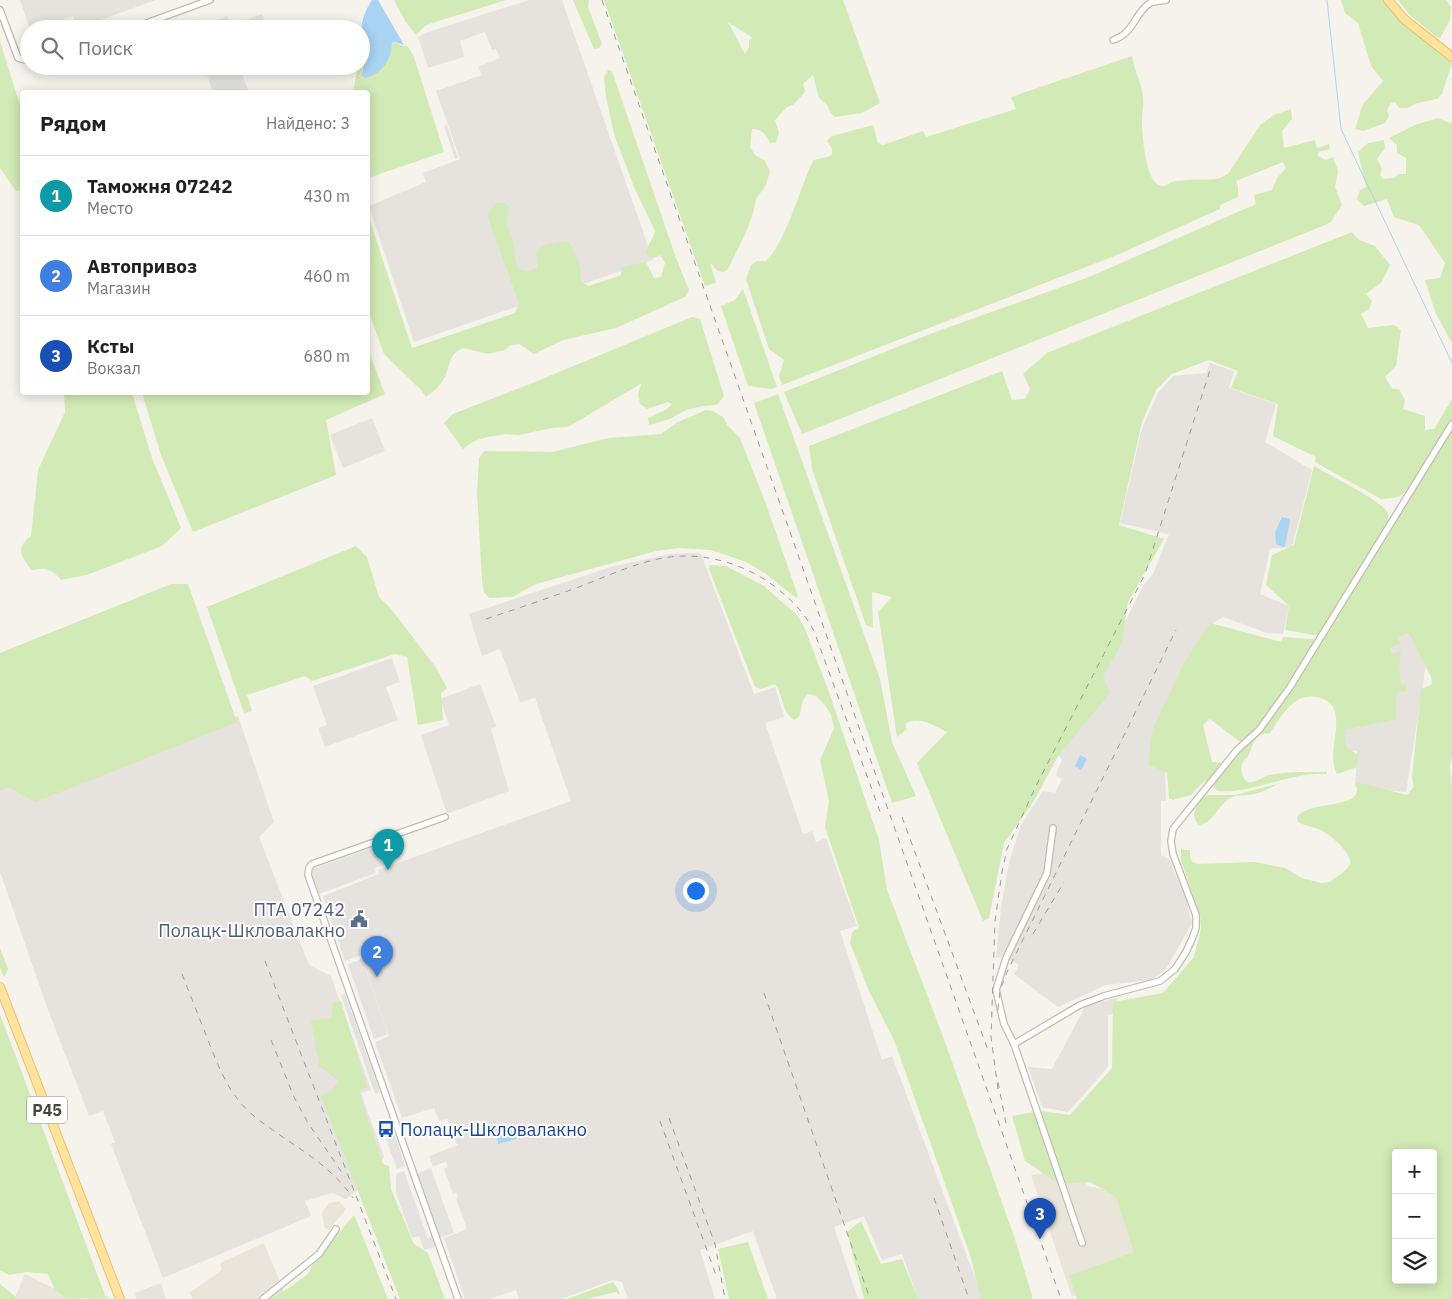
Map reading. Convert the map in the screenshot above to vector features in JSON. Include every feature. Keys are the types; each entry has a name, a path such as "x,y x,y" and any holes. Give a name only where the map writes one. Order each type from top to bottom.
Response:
{"main road":[{"path":"1388,0 1404,19 1452,57"},
{"name":"Р45","path":"0,987 120,1299"}],"street":[{"path":"155,20 210,0"},
{"path":"1112,40 1127,33 1148,5 1166,0"},
{"path":"0,10 18,58 20,59"},
{"path":"1014,1044 1080,1005 1104,996 1160,981 1175,969 1186,952 1196,928 1196,915 1173,854 1172,830 1237,750 1259,730 1290,686 1452,424"},
{"path":"445,817 315,863 309,868 308,875 458,1299"},
{"path":"1053,828 1047,873 1006,958 996,990 1004,1024 1014,1044 1082,1243"},
{"path":"263,1299 319,1254 336,1229"}],"shaded area":[{"path":"20,0 156,0 100,20 75,20 73,16 61,20 27,20"},
{"path":"529,0 562,0 653,260 414,342 370,206 426,182 423,173 460,159 436,91 482,75 478,67 500,58 496,49 492,50 485,32 460,41 464,57 428,68 418,37 425,33"},
{"path":"262,14 264,20 245,20"},
{"path":"227,16 229,20 218,20"},
{"path":"207,75 242,75 248,90 212,90"},
{"path":"447,125 458,158 455,159 444,126"},
{"path":"1210,363 1234,371 1229,388 1276,404 1265,442 1312,470 1292,547 1270,549 1260,594 1289,606 1283,634 1267,633 1223,617 1213,623 1165,769 1166,801 1161,801 1161,855 1169,859 1185,897 1192,923 1166,969 1151,980 1106,985 1058,1007 1014,974 1019,965 1003,956 996,958 1001,908 1009,862 1021,825 1043,791 1055,793 1062,779 1056,775 1062,759 1058,756 1143,586 1153,574 1169,534 1120,523 1142,428 1158,393 1173,376 1206,373"},
{"path":"372,418 385,451 343,468 330,435"},
{"path":"670,554 701,554 754,694 775,687 784,717 765,723 803,834 812,831 816,842 826,838 857,926 840,931 882,1060 892,1056 983,1299 918,1299 902,1254 882,1260 864,1216 834,1227 858,1299 777,1299 753,1231 700,1250 715,1299 628,1299 622,1282 613,1280 561,1299 519,1299 516,1290 490,1299 465,1299 444,1238 467,1229 456,1199 458,1198 457,1193 453,1194 444,1169 448,1167 446,1162 433,1166 429,1156 458,1145 447,1119 439,1121 434,1108 402,1118 375,1042 389,1036 361,955 345,961 323,896 379,874 378,870 571,801 535,698 520,702 500,649 482,656 469,614 611,567"},
{"path":"1405,611 1426,664 1406,792 1355,787 1357,751 1342,750 1353,617"},
{"path":"392,658 400,682 386,687 398,720 325,747 318,728 327,725 313,686"},
{"path":"480,684 496,726 491,729 509,791 447,814 421,735 449,725 440,699"},
{"path":"238,716 274,822 259,837 309,965 331,976 371,1090 361,1093 384,1157 363,1186 346,1199 332,1193 305,1201 311,1216 163,1278 111,1144 115,1142 103,1111 89,1116 47,1007 0,872 0,756 36,797"},
{"path":"376,846 383,865 375,868 376,873 319,894 310,870"},
{"path":"362,959 388,1034 374,1039 348,964"},
{"path":"345,994 380,1092 375,1094 341,995"},
{"path":"1117,998 1120,1013 1108,1015 1108,1067 1068,1112 1042,1107 1028,1067 1052,1069 1086,1005"},
{"path":"395,1135 405,1166 397,1169 386,1139"},
{"path":"431,1168 454,1233 439,1238 416,1174"},
{"path":"1074,1169 1088,1186 1115,1192 1149,1266 1072,1297 1031,1175"},
{"path":"404,1171 428,1239 432,1236 435,1247 424,1250 419,1236 412,1238 396,1192 396,1174"},
{"path":"339,1201 346,1209 329,1230 324,1227 322,1212 329,1203"},
{"path":"264,1243 287,1299 193,1299 189,1293 222,1270 220,1263"},
{"path":"25,1274 61,1292 82,1299 16,1299"},
{"path":"161,1283 166,1299 137,1299 135,1293"},
{"path":"108,1296 109,1299 82,1299"}],"green space":[{"path":"394,0 506,0 426,25 416,35 405,21"},
{"path":"573,0 589,0 588,7 602,44 599,48 594,49"},
{"path":"604,0 843,0 880,103 862,113 835,117 827,105 819,98 813,75 803,84 805,92 775,120 779,133 776,142 770,143 763,133 752,129 750,147 755,155 764,160 770,171 766,185 756,199 747,230 728,269 724,272 718,271 710,263 716,283 705,286","holes":["728,22 753,38 749,40 749,47 745,54"]},
{"path":"1341,0 1383,0 1402,22 1452,63 1442,94 1437,99 1414,104 1408,108 1399,108 1395,102 1391,103 1387,110 1389,116 1385,123 1363,131 1355,129 1363,104 1383,81 1371,66 1358,23 1345,13"},
{"path":"1398,0 1446,0 1451,7 1450,20 1440,38 1436,37 1409,14"},
{"path":"0,41 20,106 20,191 16,191 0,168"},
{"path":"395,42 407,46 413,54 444,152 370,177 370,90 353,90 356,75 370,75 370,66 392,48 392,44"},
{"path":"1132,56 1143,97 1142,126 1145,155 1154,181 1163,186 1176,181 1209,180 1223,177 1228,174 1260,125 1274,115 1291,109 1292,119 1282,131 1284,148 1315,140 1317,148 1329,144 1330,149 1318,152 1318,156 1326,160 1333,157 1338,171 1335,187 1342,205 1330,223 802,434 784,392 930,334 1089,277 1256,204 1254,195 1272,190 1277,178 1286,168 1283,162 1236,181 1238,197 1220,205 1220,209 1117,255 782,385 779,376 784,360 769,349 746,279 751,265 757,261 766,261 773,253 791,217 814,160 828,157 832,154 832,149 827,141 832,136 873,125 878,143 883,145 923,131 926,137 1016,109 1011,97"},
{"path":"608,70 612,71 676,258 689,290 685,297 616,328 563,340 534,354 519,344 511,345 505,350 488,354 463,348 454,354 445,377 426,397 384,354 370,316 370,221 412,348 515,313 519,303 487,215 496,203 505,203 509,206 506,226 511,233 517,268 527,271 537,268 537,250 545,245 567,241 574,250 578,260 581,282 589,286 621,275 622,267 646,262 654,278 661,277 665,263 660,255 654,258 648,256 645,252 655,231 634,187 614,134 604,78"},
{"path":"1438,118 1450,123 1452,122 1452,343 1436,314 1425,280 1440,278 1445,263 1419,225 1394,217 1387,199 1364,206 1357,199 1360,190 1366,187 1358,152 1368,143 1384,140 1385,148 1377,159 1382,168 1380,175 1383,179 1406,174 1406,158 1397,153 1397,145 1389,138 1415,125"},
{"path":"1352,232 1359,240 1375,246 1390,265 1382,282 1366,294 1372,301 1369,309 1361,314 1368,328 1394,325 1401,330 1396,366 1385,377 1392,389 1399,389 1405,400 1403,409 1425,416 1425,430 1434,429 1452,399 1452,418 1409,487 1402,495 1395,498 1381,499 1315,462 1316,457 1273,436 1278,404 1231,388 1238,371 1209,360 1172,374 1156,390 1142,422 1119,525 1164,539 1128,602 1122,643 1103,676 1110,693 1058,756 1035,799 1004,843 989,918 983,921 917,763 947,732 932,724 915,721 905,724 907,729 897,737 878,612 892,597 872,592 873,628 866,625 812,469 809,446 1002,371 1012,400 1025,399 1030,389 1023,374 1047,353"},
{"path":"743,289 777,387 771,389 748,386 721,306 735,300"},
{"path":"692,317 700,319 724,396 717,405 686,410 670,419 649,425 648,418 667,409 672,404 668,402 647,409 640,404 638,394 642,383 568,427 552,428 519,435 506,434 487,437 474,441 463,449 444,423 453,414"},
{"path":"370,354 385,394 326,420 336,475 193,532 161,455 143,395 370,395"},
{"path":"778,394 880,679 892,742 916,796 892,803 754,403"},
{"path":"64,395 133,395 152,458 181,528 162,546 87,575 61,580 48,570 32,570 25,561 21,549 26,540 31,536 38,470 65,412"},
{"path":"706,410 713,411 723,417 728,426 740,438 767,507 798,596 796,598 765,573 746,562 711,550 679,548 656,551 536,584 512,597 489,598 484,592 482,581 477,493 479,458 484,451 552,452 609,438 661,434 678,422"},
{"path":"1452,431 1452,754 1450,767 1452,791 1452,1299 1077,1299 1069,1276 1134,1252 1116,1197 1090,1182 1059,1184 1025,1161 1012,1116 1041,1111 1070,1115 1112,1068 1113,1002 1163,993 1194,957 1201,929 1200,915 1181,861 1181,848 1183,850 1190,850 1192,862 1198,864 1255,862 1285,868 1302,878 1321,883 1330,882 1349,867 1350,860 1348,856 1341,846 1328,834 1298,822 1297,818 1310,809 1348,800 1354,796 1357,790 1356,782 1407,795 1414,786 1412,778 1421,689 1432,684 1431,677 1409,633 1398,637 1400,644 1390,648 1392,654 1401,651 1399,667 1401,684 1405,685 1407,689 1404,692 1397,691 1395,705 1397,719 1344,730 1346,747 1358,755 1357,767 1337,774 1333,753 1336,729 1334,709 1328,701 1316,697 1308,697 1294,702 1270,733 1257,738 1243,762 1242,773 1248,782 1269,775 1283,773 1327,772 1327,774 1299,776 1244,789 1217,791 1213,786 1213,782 1239,752 1261,731 1323,639"},
{"path":"1314,466 1377,502 1388,513 1387,525 1319,636 1285,630 1289,606 1266,585 1272,555 1294,545"},
{"path":"356,546 367,557 379,597 392,610 437,669 447,688 441,693 443,720 418,725 407,657 395,654 312,681 305,676 247,695 252,711 244,713 207,607"},
{"path":"710,565 726,566 764,586 798,616 805,629 829,692 879,840 887,890 941,1031 1016,1242 1033,1299 981,1299 970,1255 894,1040 869,991 850,943 852,932 859,927 825,827 829,801 820,760 834,728 831,715 816,696 808,694 803,700 799,717 794,720 787,712 775,684 761,689 755,687 709,569"},
{"path":"171,584 188,584 237,722 35,802 8,787 0,791 0,653"},
{"path":"1210,623 1281,642 1283,637 1314,639 1315,642 1273,706 1243,741 1239,741 1210,719 1203,725 1212,762 1222,763 1208,780 1201,784 1191,795 1172,800 1169,798 1167,773 1148,764 1153,728 1185,661"},
{"path":"1277,784 1260,793 1232,797 1204,824 1199,825 1194,817 1197,805 1207,795 1235,795"},
{"path":"0,948 8,969 4,977 0,968"},
{"path":"341,1001 367,1087 360,1091 361,1099 383,1164 389,1166 391,1189 414,1244 428,1253 445,1299 400,1299 321,1096 331,1091 339,1081 319,1066 311,1020 331,1018 333,1003"},
{"path":"0,1014 106,1298 66,1298 55,1290 48,1274 27,1272 9,1275 0,1270"},
{"path":"354,1215 388,1299 273,1299 308,1274 314,1262"},
{"path":"861,1221 881,1264 902,1259 918,1299 864,1299 847,1232"},
{"path":"748,1242 768,1299 729,1299 718,1249"},
{"path":"613,1282 620,1295 615,1292 587,1299 567,1299"},
{"path":"0,1284 18,1299 0,1299"}],"water":[{"path":"372,0 378,0 404,45 392,43 388,60 381,70 365,78 362,75 370,75 370,20 363,20"},
{"path":"1282,517 1290,521 1285,546 1283,547 1276,544 1275,533"},
{"path":"1080,755 1087,759 1081,770 1075,766"},
{"path":"511,1130 515,1133 516,1139 498,1144 497,1136"}],"waterway":[{"path":"1327,0 1341,129 1452,363"}],"railway":[{"path":"602,0 1061,1299"},
{"path":"998,1089 991,1037 995,921 1007,849 1036,786 1145,574 1211,367"},
{"path":"486,619 627,568 658,559 688,556 704,557 748,570 774,586 797,606 814,631 882,817"},
{"path":"998,1010 1000,991 1006,974 1176,630"},
{"path":"902,817 988,1050"},
{"path":"1033,934 1064,882"},
{"path":"265,961 396,1299"},
{"path":"182,974 220,1068 237,1099 254,1116 307,1153 331,1173 353,1198"},
{"path":"764,993 870,1299"},
{"path":"271,1040 294,1097 308,1123 345,1177"},
{"path":"998,1082 1007,1129"},
{"path":"669,1118 715,1244 725,1299"},
{"path":"660,1121 716,1275"},
{"path":"934,1198 969,1299"}],"place":[{"name":"Таможня 07242","path":"388,870"},
{"name":"ПТА 07242 Полацк-Шкловалакно","path":"359,919"},
{"name":"Автопривоз","path":"377,977"},
{"name":"Полацк-Шкловалакно","path":"386,1129"},
{"name":"Ксты","path":"1040,1239"}]}
